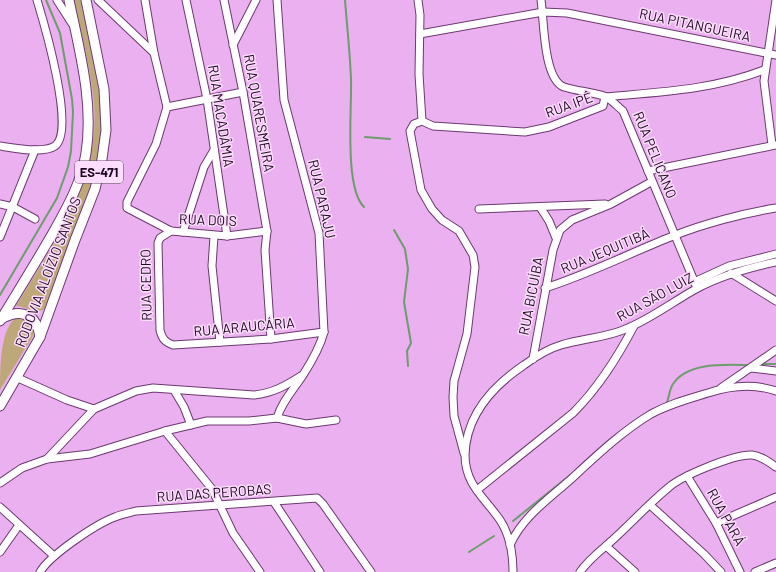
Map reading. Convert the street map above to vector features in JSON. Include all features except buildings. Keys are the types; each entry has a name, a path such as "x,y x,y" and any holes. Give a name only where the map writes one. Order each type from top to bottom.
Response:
{"main road":[{"name":"RODOVIA ALOÍZIO SANTOS","path":"1,320 29,276 68,208 83,169 88,139 87,97 69,0"},
{"name":"RODOVIA ALOÍZIO SANTOS","path":"0,406 18,378 40,337 95,189 105,144 106,113 104,89 86,0"},
{"path":"1,320 16,312 24,313 36,324 40,337"}],"street":[{"path":"0,146 35,150 56,146 59,140 62,126 59,84 47,32 37,0"},
{"path":"57,0 74,26"},
{"path":"98,0 154,53"},
{"name":"RUA MACADÂMIA","path":"186,0 207,99 227,236"},
{"name":"RUA QUARESMEIRA","path":"224,0 243,92 267,231 265,250 271,339"},
{"path":"233,45 256,0"},
{"name":"RUA PARAJU","path":"277,0 284,100 318,233 324,332 321,344 304,374 283,404 278,418"},
{"path":"418,0 420,34 419,74 422,121 414,124 410,131 421,190 432,209 442,220 459,231 473,255 475,267 467,334 454,381 453,397 457,431 465,457"},
{"name":"RUA PELICANO","path":"542,0 547,56 550,69 555,79 563,86 605,97 624,111 651,182 696,285"},
{"path":"648,171 774,145 764,81 764,70 776,0"},
{"path":"145,1 154,53 167,107 243,92"},
{"name":"RUA PITANGUEIRA","path":"420,34 543,12 567,13 776,55"},
{"name":"RUA IPÊ","path":"422,121 433,126 526,132 548,127 603,106 605,97 697,89 728,82 764,70"},
{"name":"RUA DOIS","path":"167,107 156,144 127,202 126,206 129,210 171,232 227,236 267,231"},
{"path":"0,237 35,150"},
{"path":"183,232 204,167 214,150"},
{"path":"556,238 564,225 572,220 611,204 651,182"},
{"path":"0,204 13,207 35,219"},
{"path":"479,209 611,204"},
{"path":"540,206 549,221 556,238"},
{"name":"RUA JEQUITIBÁ","path":"545,288 601,268 674,235 743,215 776,208"},
{"name":"RUA CEDRO","path":"166,342 162,337 160,330 158,243 160,238 171,232"},
{"path":"214,236 212,266 220,342"},
{"name":"RUA BICUÍBA","path":"533,359 545,288 556,238"},
{"name":"RUA SÃO LUIZ","path":"512,572 510,545 500,520 472,485 465,457 466,444 472,422 490,392 503,379 533,359 559,345 601,337 634,325 696,285 729,266 776,254"},
{"name":"RUA SÃO LUIZ","path":"696,285 731,273 776,262"},
{"path":"731,273 776,300"},
{"path":"477,490 573,413 586,400 617,357 634,325"},
{"name":"RUA ARAUCÁRIA","path":"166,342 173,345 271,339 324,332"},
{"path":"718,390 776,350"},
{"path":"751,368 776,371"},
{"path":"47,459 94,409 144,389 254,395 269,393 284,387 304,374"},
{"path":"18,378 66,400 94,409"},
{"path":"510,545 515,534 536,510 635,425 666,407 718,390 749,385 776,391"},
{"path":"174,390 184,407 191,425"},
{"path":"0,483 22,468 47,459 90,454 165,431 216,420 249,421 278,418 306,424 336,420"},
{"path":"165,431 212,489 232,533 260,572"},
{"path":"580,572 594,555 606,546 668,487 687,476 727,460 748,455 760,457 776,467"},
{"name":"RUA PARÁ","path":"687,476 716,523 740,572"},
{"path":"716,523 776,497"},
{"name":"RUA DAS PEROBAS","path":"40,572 54,556 97,526 115,517 136,511 317,498 324,504 371,572"},
{"path":"274,502 320,572"},
{"path":"650,505 704,554 721,572"},
{"path":"0,507 54,556"},
{"path":"0,552 19,525"},
{"path":"606,546 636,572"},
{"path":"755,572 776,563"}],"shaded area":[{"path":"74,0 82,0 99,75 103,105 101,144 90,192 73,239 46,307 43,310 36,311 16,306 59,235 72,210 90,159 94,132 94,104 91,78"},
{"path":"18,317 28,320 34,329 33,336 0,390 0,370 4,338 12,322"}],"waterway":[{"path":"0,295 57,198 68,167 71,151 73,112 72,99 60,33 46,0"},
{"path":"345,0 351,79 351,166 358,197 364,207"},
{"path":"365,137 390,139"},
{"path":"394,230 405,249 408,269 404,302 411,343 407,351 408,366"},
{"path":"759,364 776,364"},
{"path":"666,405 673,384 688,371 709,366 751,365"},
{"path":"513,521 574,472"},
{"path":"469,552 494,536"}]}
